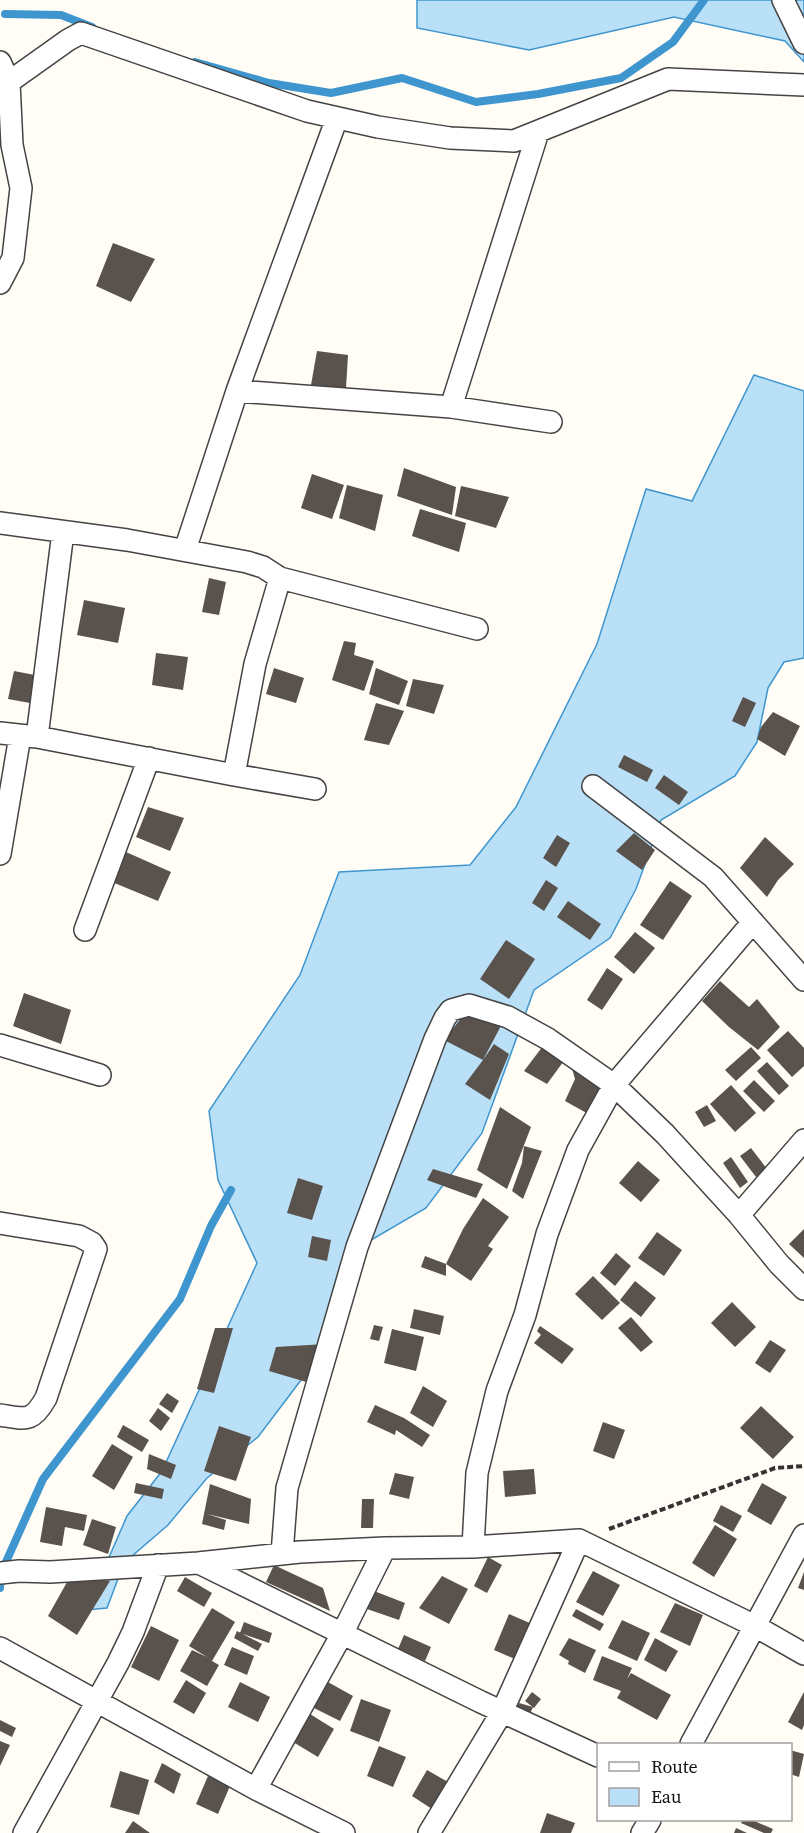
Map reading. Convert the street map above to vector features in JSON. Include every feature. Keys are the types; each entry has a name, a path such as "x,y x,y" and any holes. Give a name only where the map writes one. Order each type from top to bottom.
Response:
{"street":[{"path":"783,0 804,43"},
{"path":"9,82 81,33 308,111 378,127 450,138 514,141 668,79 804,84"},
{"path":"0,62 9,82 6,146 21,188 13,258 0,283"},
{"path":"185,550 237,391 337,118"},
{"path":"451,407 538,132"},
{"path":"237,391 451,407 550,422"},
{"path":"0,524 127,540 247,562 263,567 280,578 477,629"},
{"path":"0,854 19,735 63,532"},
{"path":"234,775 255,664 280,578"},
{"path":"19,735 315,789"},
{"path":"85,930 149,758"},
{"path":"593,786 713,877 804,980"},
{"path":"472,1547 477,1473 497,1391 525,1315 547,1234 578,1150 614,1085 753,922"},
{"path":"282,1554 287,1488 357,1247 435,1039 451,1010 469,1005 508,1017 548,1039 614,1085 665,1134 740,1215 779,1264 804,1289"},
{"path":"0,1045 100,1076"},
{"path":"740,1215 804,1140"},
{"path":"0,1223 79,1236 92,1243 96,1249 41,1407 29,1419 0,1415"},
{"path":"692,1743 804,1535"},
{"path":"429,1833 502,1712 579,1540"},
{"path":"0,1573 198,1563 282,1554 385,1548 472,1547 579,1540 755,1626 804,1654"},
{"path":"256,1789 342,1634 385,1548"},
{"path":"198,1563 502,1712 597,1756"},
{"path":"24,1833 118,1663 133,1632 158,1565"},
{"path":"0,1648 256,1789 344,1833"}],"path":[{"path":"579,1540 775,1468 804,1466"}],"water":[{"path":"417,0 804,0 804,62 785,41 674,17 529,50 417,28"},
{"path":"754,375 804,391 804,658 784,662 768,688 757,742 735,776 661,820 636,889 610,938 534,990 482,1133 426,1208 371,1240 301,1380 258,1437 207,1478 168,1525 124,1563 107,1608 86,1610 127,1516 162,1471 257,1263 218,1180 209,1111 300,975 339,872 470,865 516,807 597,644 646,489 692,501"}],"building":[{"path":"113,243 155,259 131,302 96,286"},
{"path":"317,351 348,355 346,388 311,385"},
{"path":"404,468 456,487 452,515 397,496"},
{"path":"312,474 344,485 332,519 301,508"},
{"path":"347,485 383,495 375,531 339,518"},
{"path":"461,486 509,497 496,528 455,516"},
{"path":"420,509 466,523 459,552 412,536"},
{"path":"209,578 226,582 219,615 202,612"},
{"path":"84,600 125,608 118,643 77,635"},
{"path":"344,641 356,643 354,655 374,661 364,691 332,680"},
{"path":"156,653 188,657 183,690 152,685"},
{"path":"274,668 304,678 296,703 266,694"},
{"path":"376,668 408,681 399,705 369,694"},
{"path":"14,671 45,677 41,705 8,699"},
{"path":"413,679 444,685 434,714 406,706"},
{"path":"743,697 756,703 745,727 732,721"},
{"path":"376,703 404,711 389,745 364,740"},
{"path":"773,712 800,726 785,756 757,739 761,727"},
{"path":"624,755 653,770 647,782 618,767"},
{"path":"664,775 688,792 679,805 655,788"},
{"path":"148,807 184,818 170,851 136,837"},
{"path":"634,833 655,850 642,870 616,851"},
{"path":"557,835 570,843 556,867 543,858"},
{"path":"765,837 794,864 778,880 767,897 740,868"},
{"path":"126,852 171,872 158,901 112,882"},
{"path":"546,880 558,888 544,911 532,903"},
{"path":"670,881 692,896 663,940 640,925"},
{"path":"568,901 601,924 590,940 557,917"},
{"path":"635,932 655,948 634,974 614,957"},
{"path":"506,940 535,959 509,999 480,979"},
{"path":"607,968 623,979 602,1010 587,1000"},
{"path":"720,981 749,1007 757,999 780,1027 758,1050 702,1001"},
{"path":"24,993 71,1010 61,1044 13,1026"},
{"path":"466,1012 504,1020 483,1060 444,1040"},
{"path":"788,1031 804,1048 804,1066 792,1077 767,1050"},
{"path":"494,1044 509,1054 490,1100 465,1084"},
{"path":"543,1046 566,1058 547,1084 524,1071"},
{"path":"751,1047 761,1058 736,1081 725,1070"},
{"path":"767,1062 789,1086 779,1095 757,1071"},
{"path":"571,1065 611,1090 592,1116 565,1101 575,1079"},
{"path":"754,1080 775,1101 764,1112 743,1091"},
{"path":"731,1085 756,1113 735,1132 710,1104"},
{"path":"707,1105 716,1121 704,1127 695,1112"},
{"path":"500,1107 531,1127 507,1189 477,1170"},
{"path":"524,1146 542,1151 523,1199 512,1191 522,1163"},
{"path":"751,1148 767,1169 756,1177 740,1156"},
{"path":"731,1157 748,1182 740,1188 723,1163"},
{"path":"638,1161 660,1180 641,1202 619,1183"},
{"path":"433,1169 483,1184 476,1198 427,1180"},
{"path":"298,1178 323,1186 312,1220 287,1213"},
{"path":"483,1198 509,1217 488,1246 493,1249 471,1281 446,1264 463,1229"},
{"path":"804,1229 804,1258 789,1244"},
{"path":"657,1232 682,1250 664,1276 638,1258"},
{"path":"312,1236 331,1240 327,1261 308,1257"},
{"path":"616,1253 631,1266 615,1286 600,1273"},
{"path":"425,1256 446,1264 446,1276 421,1267"},
{"path":"593,1276 620,1303 602,1320 575,1294"},
{"path":"635,1281 656,1298 641,1317 620,1300"},
{"path":"732,1302 756,1327 735,1347 711,1323"},
{"path":"414,1309 444,1316 440,1335 410,1328"},
{"path":"631,1317 653,1342 641,1352 618,1328"},
{"path":"374,1325 383,1327 379,1341 370,1339"},
{"path":"540,1326 574,1349 562,1364 534,1343 541,1335 537,1331"},
{"path":"215,1328 233,1328 214,1393 197,1389"},
{"path":"392,1329 424,1337 416,1371 384,1363"},
{"path":"770,1340 786,1350 770,1373 755,1363"},
{"path":"325,1344 313,1384 269,1371 276,1347"},
{"path":"423,1386 447,1401 433,1427 410,1413"},
{"path":"167,1393 179,1401 172,1413 159,1404"},
{"path":"375,1405 404,1418 430,1435 422,1447 396,1430 395,1435 367,1422"},
{"path":"761,1406 794,1437 773,1459 740,1428"},
{"path":"158,1408 170,1418 161,1431 149,1421"},
{"path":"603,1422 625,1430 614,1459 593,1451"},
{"path":"123,1425 149,1440 142,1452 117,1437"},
{"path":"219,1426 251,1437 236,1481 204,1471"},
{"path":"112,1444 133,1457 114,1490 92,1476"},
{"path":"149,1454 176,1465 171,1479 147,1469"},
{"path":"534,1469 536,1494 505,1497 503,1471"},
{"path":"395,1473 414,1477 409,1499 389,1494"},
{"path":"136,1483 164,1489 162,1499 134,1493"},
{"path":"762,1483 787,1497 771,1525 747,1511"},
{"path":"210,1484 251,1499 249,1524 207,1514 226,1520 224,1530 202,1524"},
{"path":"362,1499 374,1499 373,1528 361,1528"},
{"path":"721,1505 742,1516 733,1532 713,1521"},
{"path":"46,1507 87,1515 84,1531 65,1527 62,1546 40,1542"},
{"path":"92,1519 116,1527 108,1554 83,1545"},
{"path":"715,1525 737,1539 714,1577 692,1563"},
{"path":"488,1557 502,1565 487,1593 474,1586"},
{"path":"274,1565 323,1588 330,1611 266,1582"},
{"path":"593,1571 620,1585 603,1616 576,1602"},
{"path":"804,1572 804,1590 798,1588"},
{"path":"71,1575 110,1581 77,1635 48,1616"},
{"path":"442,1576 468,1589 449,1624 419,1608"},
{"path":"185,1577 212,1593 204,1607 177,1591"},
{"path":"374,1591 405,1603 399,1620 367,1609"},
{"path":"675,1603 703,1615 690,1646 660,1632"},
{"path":"212,1608 235,1622 212,1661 219,1665 207,1686 180,1671 192,1650 207,1657 189,1646"},
{"path":"576,1609 604,1624 600,1631 572,1616"},
{"path":"509,1614 539,1627 524,1663 494,1650"},
{"path":"622,1620 650,1633 637,1661 608,1648"},
{"path":"244,1622 272,1633 269,1643 240,1633"},
{"path":"151,1626 179,1640 159,1681 131,1667"},
{"path":"237,1631 262,1644 258,1651 234,1638"},
{"path":"404,1635 431,1647 425,1661 398,1649"},
{"path":"569,1638 596,1650 585,1673 568,1664 569,1661 559,1655"},
{"path":"655,1638 678,1651 666,1672 644,1660"},
{"path":"232,1647 254,1656 247,1675 224,1665"},
{"path":"602,1656 632,1668 627,1679 631,1673 671,1695 657,1720 617,1698 621,1691 593,1680"},
{"path":"186,1680 206,1693 194,1714 173,1702"},
{"path":"326,1681 353,1696 340,1721 312,1707"},
{"path":"240,1682 270,1697 258,1722 228,1707"},
{"path":"532,1692 541,1699 534,1708 525,1701"},
{"path":"804,1692 804,1725 802,1730 788,1722"},
{"path":"361,1699 391,1710 379,1742 350,1731"},
{"path":"519,1703 533,1707 530,1714 516,1709"},
{"path":"310,1714 334,1729 318,1757 293,1742"},
{"path":"0,1720 16,1728 12,1737 0,1731"},
{"path":"0,1741 10,1745 0,1766"},
{"path":"379,1746 406,1757 393,1787 367,1776"},
{"path":"792,1751 804,1754 799,1777 792,1775"},
{"path":"162,1763 181,1774 174,1794 154,1782"},
{"path":"427,1770 448,1782 432,1809 412,1796"},
{"path":"120,1771 149,1780 139,1815 110,1807"},
{"path":"208,1776 230,1786 218,1814 196,1804"},
{"path":"547,1813 575,1823 571,1833 540,1833"},
{"path":"133,1821 150,1833 125,1833"},
{"path":"754,1821 773,1829 771,1833 764,1833 741,1823"},
{"path":"736,1828 747,1833 734,1833"}],"waterway":[{"path":"195,62 269,83 331,93 402,78 476,102 538,94 621,78 673,42 704,0"},
{"path":"5,14 61,15 92,27"},
{"path":"0,1588 1,1573 43,1479 180,1299 211,1226 231,1190"}]}
